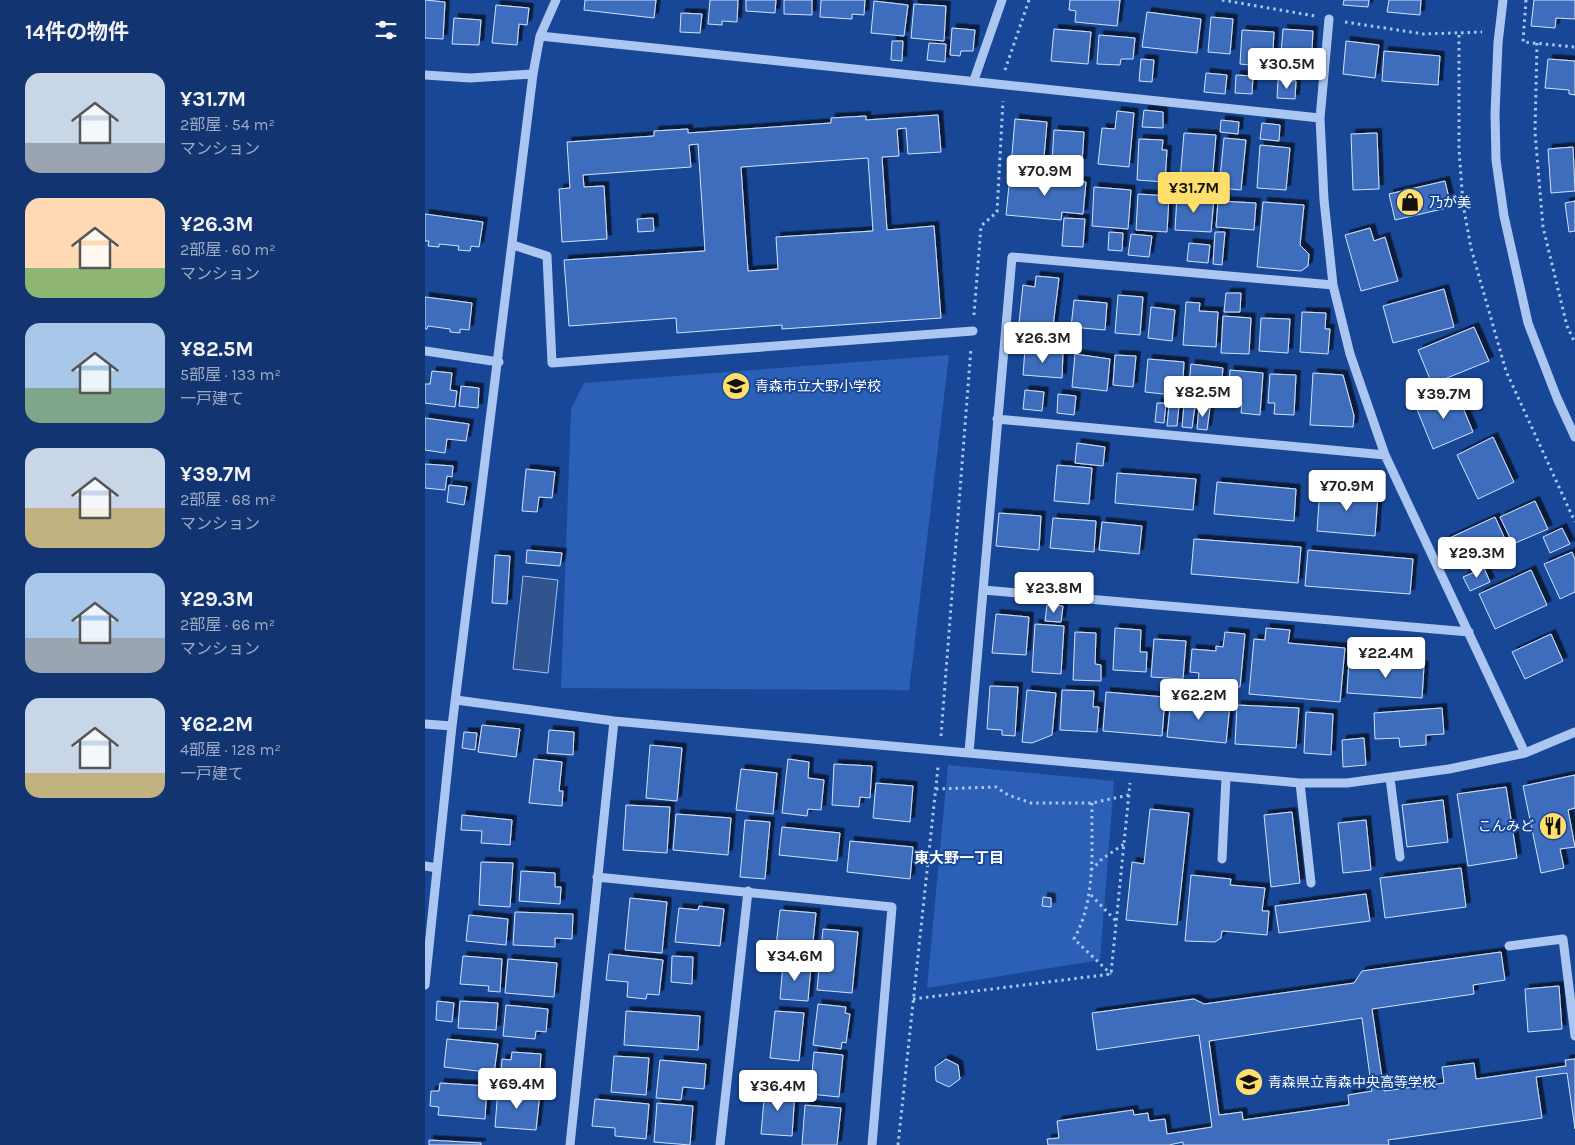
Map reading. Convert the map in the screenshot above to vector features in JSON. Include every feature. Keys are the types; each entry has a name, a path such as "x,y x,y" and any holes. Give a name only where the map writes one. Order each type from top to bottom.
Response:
{"street":[{"path":"425,985 452,726 499,362 533,74 540,36 556,0"},
{"path":"974,80 1002,0"},
{"path":"1503,0 1498,43 1495,113 1496,160 1504,216 1528,323 1557,398 1575,437"},
{"path":"1329,19 1320,118 1324,200 1333,285 1351,354 1385,455 1525,753"},
{"path":"540,36 1004,83 1320,118"},
{"path":"425,75 470,78 533,74"},
{"path":"513,245 547,256 552,363 973,331"},
{"path":"969,752 1012,257 1333,285"},
{"path":"425,351 499,362"},
{"path":"997,419 1385,455"},
{"path":"983,590 1469,632"},
{"path":"456,700 614,720 969,752 1226,778 1300,783 1347,783 1449,769 1525,753 1575,732"},
{"path":"569,1145 614,720"},
{"path":"425,724 452,726"},
{"path":"1222,859 1226,778"},
{"path":"1390,778 1400,857"},
{"path":"1300,783 1311,883"},
{"path":"425,866 437,868"},
{"path":"597,876 892,907 872,1145"},
{"path":"720,1145 748,891"},
{"path":"1509,946 1563,939 1575,1036"}],"path":[{"path":"897,1145 940,750 981,226 997,212 1006,65 1029,0"},
{"path":"1526,0 1523,42 1575,47"},
{"path":"1482,26 1482,34 1459,35 1459,149 1463,204 1471,248 1505,371 1575,522"},
{"path":"1537,43 1535,132 1543,227 1567,326 1575,344"},
{"path":"1111,974 1131,768"},
{"path":"936,789 996,787 1008,795 1031,803 1092,803 1129,795"},
{"path":"1092,803 1090,894 1082,925 1075,939 1111,974"},
{"path":"1091,871 1102,859 1124,844"},
{"path":"1090,894 1117,921"},
{"path":"913,999 1111,974"}],"shaded area":[{"path":"949,355 909,690 561,688 571,409 584,383"},
{"path":"523,576 558,580 548,673 513,669"},
{"path":"948,765 1114,781 1100,960 927,988"}],"building":[{"path":"425,0 445,2 443,39 425,38"},
{"path":"585,0 656,0 654,18 584,10"},
{"path":"710,0 738,0 737,22 722,21 722,25 708,24"},
{"path":"746,0 776,0 775,13 746,11"},
{"path":"784,0 812,0 812,15 784,14"},
{"path":"821,0 865,0 864,15 852,14 852,19 820,17"},
{"path":"1070,0 1120,0 1117,26 1075,22 1076,11 1069,10"},
{"path":"1344,0 1369,0 1368,7 1343,5"},
{"path":"1389,0 1421,0 1420,15 1387,12"},
{"path":"1534,0 1575,0 1575,19 1556,18 1555,28 1531,26"},
{"path":"874,1 908,5 904,36 871,33"},
{"path":"914,4 946,6 944,41 911,38"},
{"path":"496,5 529,8 527,25 519,24 517,45 492,43"},
{"path":"1147,12 1201,19 1197,53 1142,47"},
{"path":"681,13 702,14 700,33 680,32"},
{"path":"1211,17 1233,19 1230,54 1208,52"},
{"path":"454,18 481,20 479,45 452,44"},
{"path":"952,28 975,30 973,51 961,51 960,56 950,55"},
{"path":"1054,29 1091,32 1088,64 1051,61"},
{"path":"1283,29 1313,31 1311,68 1280,66"},
{"path":"1242,30 1274,32 1272,67 1240,64"},
{"path":"1099,35 1135,38 1133,59 1121,59 1120,65 1097,64"},
{"path":"892,41 903,41 902,61 891,60"},
{"path":"1346,41 1379,45 1375,78 1343,74"},
{"path":"929,43 946,44 945,62 927,60"},
{"path":"1384,51 1440,56 1438,85 1382,81"},
{"path":"1141,59 1154,60 1152,82 1139,81"},
{"path":"1548,59 1575,61 1575,95 1569,94 1569,90 1545,88"},
{"path":"1206,73 1227,75 1225,94 1204,92"},
{"path":"1236,75 1253,76 1252,94 1235,93"},
{"path":"1278,80 1296,81 1295,99 1277,98"},
{"path":"1144,110 1163,112 1163,128 1142,127"},
{"path":"1117,111 1134,113 1129,167 1098,164 1102,128 1115,129"},
{"path":"938,115 941,152 908,154 906,128 897,129 899,156 882,157 887,230 934,226 941,318 782,329 782,325 677,333 676,318 569,326 564,260 705,251 698,144 689,145 691,167 583,175 584,187 604,186 607,239 562,242 559,189 570,188 567,142 654,136 654,131 688,129 688,133 831,123 831,118 866,116 866,120","holes":["868,158 873,231 776,237 778,269 748,271 741,167"]},
{"path":"1015,119 1047,122 1043,169 1011,166"},
{"path":"1221,120 1239,122 1238,134 1220,132"},
{"path":"1262,123 1280,125 1279,141 1260,139"},
{"path":"1054,130 1084,132 1082,163 1052,161"},
{"path":"1184,133 1216,135 1212,183 1180,180"},
{"path":"1377,133 1379,189 1353,190 1351,134"},
{"path":"1224,138 1246,140 1241,190 1219,188"},
{"path":"1139,139 1163,140 1162,150 1167,150 1165,182 1137,180"},
{"path":"1260,145 1290,148 1286,190 1257,188"},
{"path":"1573,147 1575,191 1551,193 1548,149"},
{"path":"1010,175 1086,182 1083,214 1062,212 1061,220 1006,215"},
{"path":"1445,181 1451,207 1395,220 1389,194"},
{"path":"1094,187 1131,190 1128,229 1092,226"},
{"path":"1138,194 1169,196 1167,232 1136,230"},
{"path":"1177,196 1214,198 1211,232 1175,230"},
{"path":"1218,201 1256,203 1254,230 1216,227"},
{"path":"1575,201 1575,231 1569,232 1565,203"},
{"path":"1263,202 1304,205 1300,245 1309,254 1308,266 1301,271 1257,267"},
{"path":"425,214 483,222 479,247 471,246 470,251 458,250 459,246 439,244 439,247 428,246 429,241 425,241"},
{"path":"653,218 654,231 638,232 637,219"},
{"path":"1064,218 1085,219 1083,247 1062,246"},
{"path":"1370,228 1374,241 1385,237 1398,281 1361,291 1345,235"},
{"path":"1109,232 1123,233 1122,251 1108,250"},
{"path":"1215,232 1225,232 1222,265 1213,264"},
{"path":"1131,234 1152,236 1149,257 1128,255"},
{"path":"1189,243 1210,245 1208,263 1187,261"},
{"path":"1036,276 1059,278 1053,326 1019,323 1023,285 1035,287"},
{"path":"1444,289 1454,327 1393,343 1383,306"},
{"path":"1226,293 1241,293 1240,312 1224,312"},
{"path":"1118,295 1143,297 1140,335 1115,333"},
{"path":"425,297 472,303 469,330 460,329 460,333 450,332 450,329 428,326 425,329"},
{"path":"1074,300 1107,303 1105,330 1071,327"},
{"path":"1186,302 1200,303 1199,311 1218,312 1216,347 1183,345"},
{"path":"1151,307 1175,310 1172,341 1148,338"},
{"path":"1302,312 1326,313 1325,329 1330,329 1328,354 1300,352"},
{"path":"1223,316 1251,318 1249,354 1221,353"},
{"path":"1261,318 1290,319 1288,353 1259,351"},
{"path":"1474,327 1489,361 1432,384 1418,350"},
{"path":"1025,349 1063,352 1062,378 1023,375"},
{"path":"1075,354 1110,359 1107,391 1072,387"},
{"path":"1115,355 1136,356 1133,387 1113,385"},
{"path":"1148,359 1184,362 1182,396 1145,392"},
{"path":"1191,364 1223,368 1220,399 1188,395"},
{"path":"1230,370 1263,373 1260,415 1241,413 1242,403 1235,403 1237,389 1229,388"},
{"path":"432,371 452,373 450,390 457,391 455,407 425,403 425,384 430,384"},
{"path":"1313,373 1343,375 1354,416 1353,427 1310,425"},
{"path":"1270,374 1296,375 1294,415 1274,414 1275,403 1268,403"},
{"path":"461,386 479,388 478,408 459,406"},
{"path":"1025,390 1044,392 1042,411 1023,409"},
{"path":"1456,391 1473,432 1433,449 1416,407"},
{"path":"1058,394 1076,396 1074,415 1057,413"},
{"path":"1157,403 1166,403 1164,423 1155,422"},
{"path":"1169,405 1179,405 1177,426 1167,426"},
{"path":"1184,405 1195,406 1192,428 1182,427"},
{"path":"1199,407 1210,408 1207,430 1197,429"},
{"path":"425,418 469,424 466,441 447,439 445,453 425,450"},
{"path":"1493,437 1514,482 1478,499 1457,455"},
{"path":"1077,443 1105,447 1103,466 1075,463"},
{"path":"425,464 453,466 452,477 447,476 445,490 425,488"},
{"path":"1057,465 1092,468 1089,504 1054,501"},
{"path":"526,469 555,472 552,498 539,497 537,512 522,511"},
{"path":"1117,473 1196,479 1193,510 1115,503"},
{"path":"1217,482 1296,489 1294,521 1214,514"},
{"path":"449,485 467,487 464,505 447,502"},
{"path":"1320,489 1378,494 1375,536 1317,531"},
{"path":"1535,501 1548,529 1513,544 1500,517"},
{"path":"999,513 1041,516 1039,550 996,546"},
{"path":"1495,517 1510,550 1497,556 1494,549 1464,563 1457,548 1450,552 1445,540"},
{"path":"1053,518 1096,521 1094,552 1050,548"},
{"path":"1102,522 1142,526 1139,554 1099,550"},
{"path":"1562,528 1570,544 1550,553 1543,537"},
{"path":"1194,539 1301,547 1298,583 1191,574"},
{"path":"527,550 562,553 560,566 526,563"},
{"path":"1308,550 1413,559 1410,594 1305,586"},
{"path":"1572,552 1575,560 1575,592 1560,599 1544,564"},
{"path":"495,555 510,556 507,604 492,603"},
{"path":"1484,568 1490,582 1470,591 1463,577"},
{"path":"1531,570 1547,605 1495,629 1479,594"},
{"path":"1047,605 1063,606 1061,622 1045,621"},
{"path":"996,614 1029,617 1026,655 992,653"},
{"path":"1035,624 1064,626 1061,674 1032,672"},
{"path":"1115,628 1141,630 1140,652 1147,652 1146,672 1113,670"},
{"path":"1266,628 1290,630 1288,643 1345,648 1340,702 1249,694 1254,639 1265,640"},
{"path":"1075,632 1096,633 1095,664 1101,665 1101,681 1073,680"},
{"path":"1225,632 1245,634 1240,687 1198,683 1199,673 1190,672 1192,649 1216,651 1216,646 1223,647"},
{"path":"1551,634 1563,661 1525,679 1512,652"},
{"path":"1154,639 1186,641 1183,679 1151,677"},
{"path":"1382,658 1393,659 1392,664 1424,666 1422,698 1347,693 1349,661 1382,663"},
{"path":"990,686 1018,687 1015,736 1002,735 1002,730 987,729"},
{"path":"1027,690 1056,693 1052,735 1032,743 1022,742"},
{"path":"1062,690 1094,691 1093,707 1099,707 1097,732 1060,730"},
{"path":"1106,692 1165,697 1162,736 1103,731"},
{"path":"1171,698 1230,704 1226,743 1167,737"},
{"path":"1237,705 1299,708 1296,748 1235,744"},
{"path":"1442,708 1444,734 1426,735 1426,745 1400,747 1399,738 1375,739 1374,713"},
{"path":"1306,712 1333,714 1331,755 1304,753"},
{"path":"482,725 520,729 516,757 478,752"},
{"path":"549,730 574,732 573,755 547,753"},
{"path":"464,732 477,733 475,750 462,748"},
{"path":"1364,738 1366,765 1343,767 1342,740"},
{"path":"650,745 682,748 677,801 646,798"},
{"path":"534,759 562,762 559,791 563,791 562,806 529,803"},
{"path":"788,759 809,762 808,778 824,780 821,810 808,809 807,816 782,813"},
{"path":"834,764 872,766 870,798 860,797 859,807 832,805"},
{"path":"741,769 777,773 773,814 736,810"},
{"path":"1575,775 1575,808 1568,810 1575,847 1560,849 1564,868 1541,873 1523,786"},
{"path":"876,783 913,786 910,822 873,818"},
{"path":"1506,787 1517,858 1468,866 1457,794"},
{"path":"1443,800 1448,842 1407,847 1402,805"},
{"path":"626,805 670,807 667,853 623,850"},
{"path":"1150,809 1189,813 1177,925 1126,920 1132,862 1144,864"},
{"path":"1292,812 1300,883 1271,887 1264,815"},
{"path":"676,814 731,818 728,855 673,850"},
{"path":"462,815 512,820 510,845 481,843 482,831 461,830"},
{"path":"745,820 770,822 765,879 740,877"},
{"path":"1366,820 1371,870 1343,873 1338,823"},
{"path":"782,827 840,833 837,861 779,855"},
{"path":"850,841 913,847 910,879 847,872"},
{"path":"481,862 513,863 510,907 479,905"},
{"path":"1461,868 1466,907 1385,918 1380,878"},
{"path":"521,871 555,873 555,887 561,887 560,904 519,901"},
{"path":"1191,875 1231,879 1230,885 1265,888 1262,911 1269,911 1267,935 1222,931 1221,938 1215,942 1185,941"},
{"path":"1366,894 1370,921 1279,933 1275,906"},
{"path":"1043,897 1051,898 1051,907 1042,906"},
{"path":"630,898 667,902 662,953 625,950"},
{"path":"699,906 724,909 720,946 675,942 679,908 698,910"},
{"path":"780,910 816,913 812,951 776,947"},
{"path":"515,912 573,914 572,939 555,938 555,947 513,945"},
{"path":"469,915 508,919 506,945 466,941"},
{"path":"823,929 858,932 852,993 817,990"},
{"path":"1501,952 1505,980 1473,985 1474,994 1372,1009 1384,1091 1444,1083 1442,1067 1474,1063 1476,1079 1566,1066 1565,1060 1575,1059 1575,1129 1567,1073 1536,1077 1542,1118 1388,1140 1389,1145 1183,1145 1183,1142 1169,1145 1048,1145 1047,1139 1059,1138 1057,1121 1133,1110 1134,1115 1148,1113 1149,1121 1165,1119 1167,1134 1212,1127 1199,1035 1097,1050 1092,1013 1194,999 1204,1004 1354,983 1362,971","holes":["1362,1018 1372,1091 1348,1095 1349,1105 1243,1120 1242,1112 1219,1115 1209,1041"]},
{"path":"609,954 663,960 659,995 647,994 646,999 627,997 628,982 606,980"},
{"path":"463,956 502,959 500,992 488,991 489,986 460,984"},
{"path":"672,956 693,957 692,984 671,982"},
{"path":"508,959 557,963 554,997 505,993"},
{"path":"783,964 811,966 808,1001 780,999"},
{"path":"1559,986 1562,1029 1528,1032 1525,989"},
{"path":"437,1001 454,1003 452,1022 436,1020"},
{"path":"460,1001 498,1003 496,1030 458,1028"},
{"path":"818,1004 846,1007 845,1013 850,1014 846,1043 842,1042 841,1049 813,1045"},
{"path":"506,1005 548,1009 546,1032 536,1031 535,1039 503,1036"},
{"path":"626,1011 700,1016 698,1050 624,1045"},
{"path":"775,1011 804,1013 799,1061 770,1058"},
{"path":"447,1039 498,1044 494,1073 444,1067"},
{"path":"512,1052 541,1054 539,1087 510,1085 510,1074 501,1074 502,1059 511,1060"},
{"path":"814,1052 843,1055 839,1097 810,1094"},
{"path":"614,1056 649,1058 646,1095 611,1092"},
{"path":"946,1059 958,1065 960,1079 949,1087 936,1081 935,1067"},
{"path":"660,1060 706,1064 704,1089 683,1087 681,1100 656,1098"},
{"path":"440,1083 487,1086 485,1119 438,1115 439,1107 430,1106 431,1091 439,1091"},
{"path":"765,1088 795,1091 792,1136 761,1134"},
{"path":"498,1089 540,1093 536,1130 495,1127"},
{"path":"595,1099 649,1104 646,1139 615,1136 615,1128 592,1126"},
{"path":"657,1103 693,1106 690,1145 654,1142"},
{"path":"805,1105 841,1108 837,1145 802,1145"},
{"path":"429,1140 481,1143 481,1145 429,1145"}],"place":[{"name":"乃が美","path":"1410,202"},
{"name":"青森市立大野小学校","path":"736,386"},
{"name":"こんみど","path":"1553,826"},
{"name":"青森県立青森中央高等学校","path":"1249,1082"}],"district":[{"name":"東大野一丁目","path":"959,858"}]}
